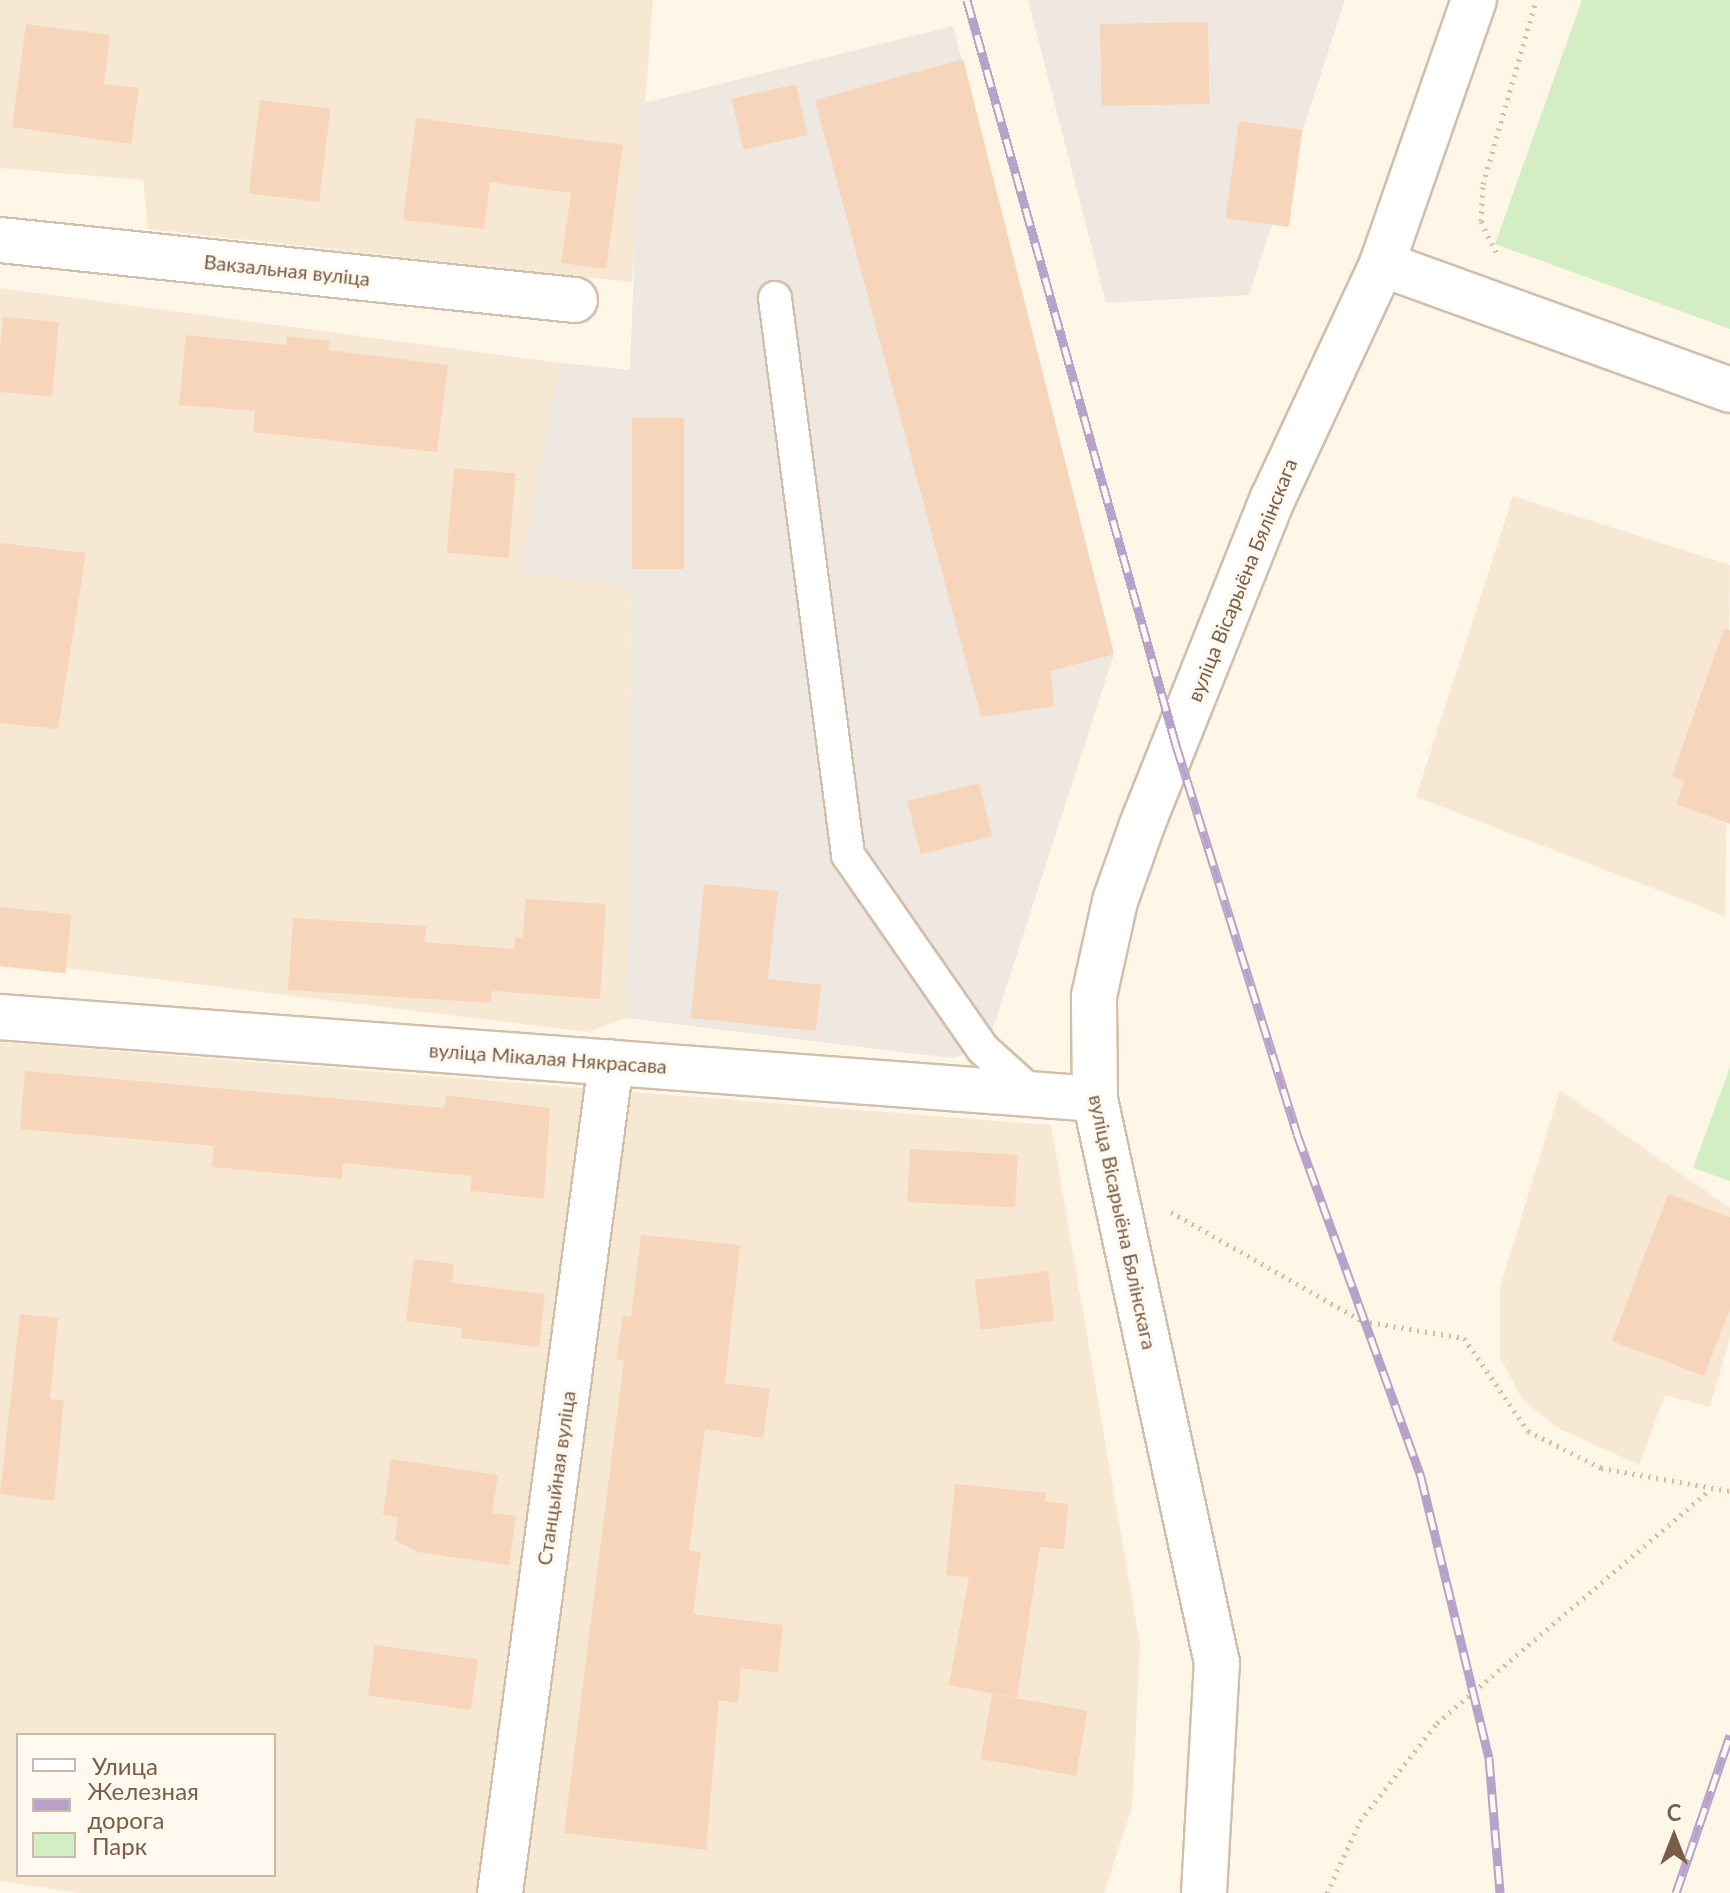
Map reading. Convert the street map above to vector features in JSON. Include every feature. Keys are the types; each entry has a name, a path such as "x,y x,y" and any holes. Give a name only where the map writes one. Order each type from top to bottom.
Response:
{"street":[{"name":"вуліца Вісарыёна Бялінскага","path":"1204,1893 1217,1663 1095,1099 1094,996 1115,901 1273,498 1382,264 1474,0"},
{"name":"Вакзальная вуліца","path":"0,240 575,300"},
{"path":"1382,264 1730,390"},
{"name":"вуліца Мікалая Някрасава","path":"0,1017 1095,1099"},
{"name":"Станцыйная вуліца","path":"500,1893 611,1062"}],"lane":[{"path":"775,298 848,855 983,1049 1033,1094"}],"path":[{"path":"1501,262 1481,221 1483,184 1536,0"},
{"path":"1111,1177 1362,1321 1464,1338 1528,1431 1601,1468 1708,1492 1730,1491"},
{"path":"1327,1893 1360,1821 1437,1723 1708,1492"}],"shaded area":[{"path":"0,0 653,0 632,282 148,229 143,180 0,168"},
{"path":"1028,0 1345,0 1249,295 1106,303"},
{"path":"953,26 1114,654 993,1028 983,1049 951,1058 626,1018 632,587 520,573 560,363 630,370 640,104"},
{"path":"0,288 560,363 521,572 632,586 626,1018 588,1032 0,960"},
{"path":"1513,496 1730,565 1725,916 1416,797"},
{"path":"0,1042 1051,1125 1140,1645 1132,1807 1104,1893 80,1893 0,1881"},
{"path":"1560,1090 1730,1208 1730,1337 1710,1407 1665,1395 1639,1465 1558,1428 1522,1399 1500,1357 1500,1288"}],"green space":[{"path":"1582,0 1730,0 1730,329 1495,244"},
{"path":"1730,1067 1730,1181 1693,1168"}],"building":[{"path":"1208,22 1209,104 1101,106 1100,24"},
{"path":"26,24 110,35 104,84 139,88 131,144 12,127"},
{"path":"963,59 1114,654 1051,671 1054,706 981,717 815,100"},
{"path":"796,84 808,135 743,150 732,99"},
{"path":"260,100 330,109 319,202 249,193"},
{"path":"416,118 623,145 606,269 561,263 571,193 490,182 484,229 403,220"},
{"path":"1239,121 1302,130 1289,227 1225,218"},
{"path":"3,317 59,322 52,397 0,392"},
{"path":"186,335 286,345 287,336 330,341 328,350 448,365 437,452 253,432 255,411 179,405"},
{"path":"632,418 684,418 684,569 632,569"},
{"path":"454,468 516,473 508,558 447,553"},
{"path":"0,543 86,553 58,729 0,723"},
{"path":"1724,629 1730,630 1730,824 1676,804 1684,781 1672,776"},
{"path":"979,783 992,836 921,854 907,801"},
{"path":"704,884 778,891 768,979 821,985 816,1031 691,1018"},
{"path":"525,899 606,904 600,999 492,991 491,1003 288,990 293,918 426,926 425,942 514,949 515,937 523,938"},
{"path":"0,907 72,915 65,973 0,966"},
{"path":"25,1071 444,1108 446,1095 550,1108 544,1199 470,1191 472,1176 343,1163 342,1179 212,1167 214,1146 20,1129"},
{"path":"910,1149 1018,1155 1015,1208 907,1202"},
{"path":"1668,1194 1730,1217 1730,1309 1704,1376 1612,1341"},
{"path":"641,1235 740,1245 725,1383 770,1389 763,1438 705,1429 689,1551 701,1552 693,1614 783,1625 778,1673 741,1668 738,1703 719,1700 706,1850 564,1833 624,1360 616,1359 623,1316 631,1317"},
{"path":"414,1259 454,1264 452,1283 545,1294 539,1347 461,1338 462,1328 406,1321"},
{"path":"1048,1271 1054,1321 981,1330 975,1280"},
{"path":"20,1314 58,1318 50,1399 64,1400 54,1501 0,1494"},
{"path":"391,1459 498,1475 492,1513 516,1516 509,1565 418,1552 395,1540 398,1517 383,1515"},
{"path":"955,1484 1046,1493 1044,1501 1068,1504 1064,1549 1040,1547 1017,1698 949,1685 969,1577 946,1575"},
{"path":"375,1645 478,1659 471,1710 368,1696"},
{"path":"992,1694 1088,1711 1076,1776 981,1759"}],"railway":[{"path":"967,0 1176,745 1297,1134 1421,1477 1489,1758 1500,1893"},
{"path":"1676,1893 1730,1735"}]}
